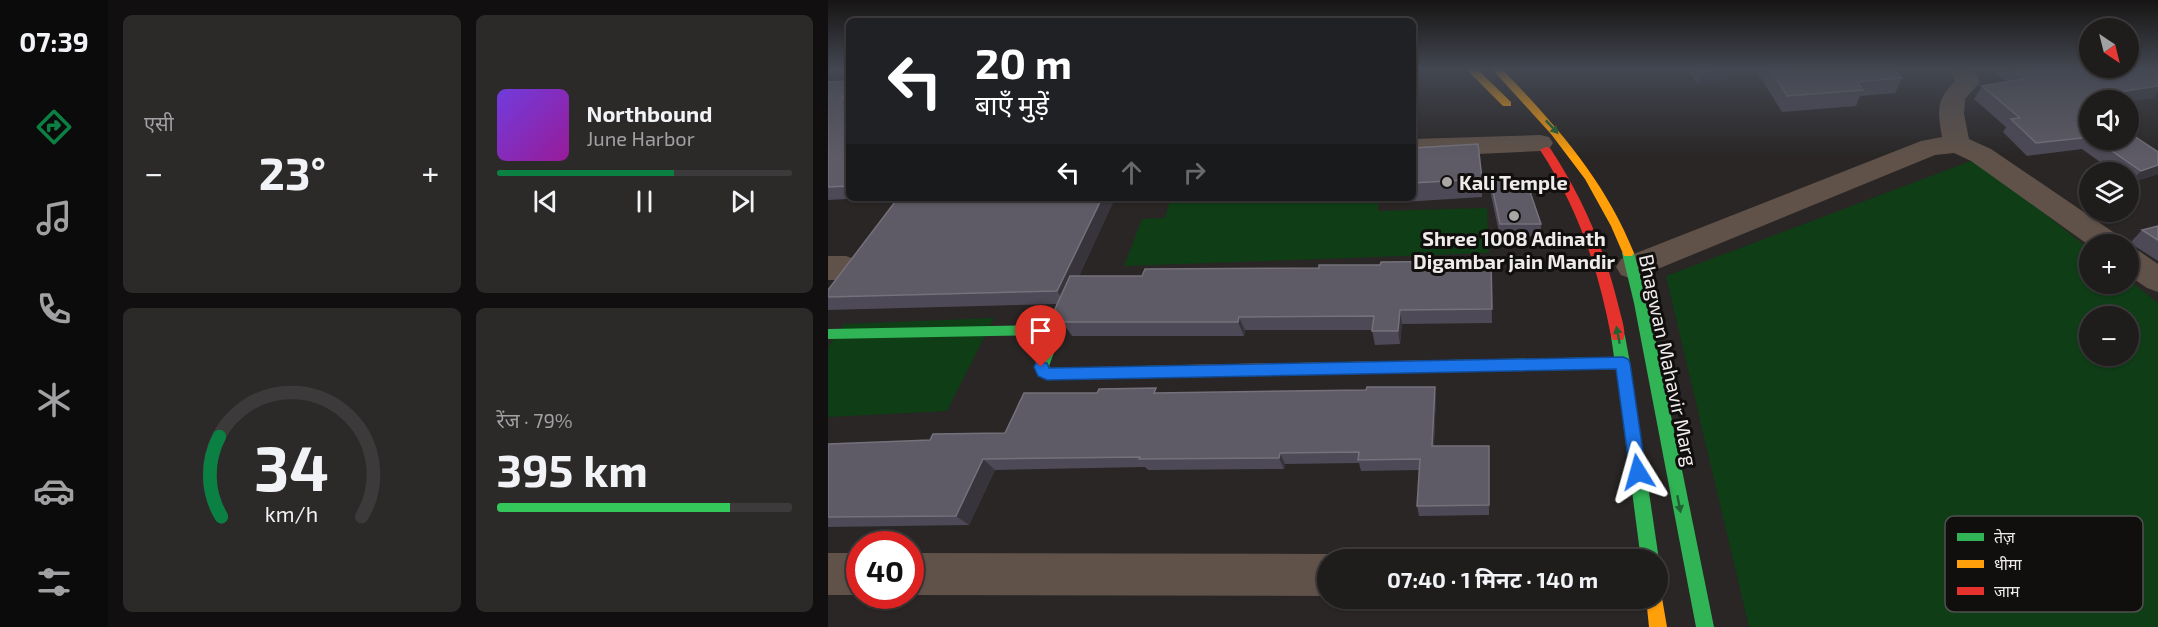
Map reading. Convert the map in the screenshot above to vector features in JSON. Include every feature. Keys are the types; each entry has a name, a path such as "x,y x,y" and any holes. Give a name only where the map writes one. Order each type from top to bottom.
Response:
{"street":[{"name":"Bhagwan Mahavir Marg","path":"1503,98 1514,112"},
{"name":"Bhagwan Mahavir Marg","path":"1514,98 1565,141 1578,159 1616,224 1632,267 1646,325 1690,564 1705,627"},
{"path":"1953,98 1951,114 1957,144"},
{"path":"1416,148 1533,135 1559,169 1589,225 1604,273 1623,363 1648,549"},
{"path":"1632,267 1930,147 1957,144 1981,155 2094,234"},
{"path":"828,293 844,262"},
{"path":"2139,267 2158,280"},
{"path":"828,334 1044,330 1051,332 1053,336 1041,367 1047,374 1623,363"},
{"path":"828,574 846,574"},
{"path":"924,574 1317,575"},
{"path":"1656,609 1658,627"}],"green space":[{"path":"1976,159 2079,241 2079,294 2139,294 2139,288 2158,303 2158,627 1749,627 1666,276"},
{"path":"1170,201 1378,201 1378,211 1487,208 1489,253 1124,266 1142,219 1165,218"},
{"path":"994,318 947,411 828,417 828,347 844,324"}],"building":[{"path":"828,98 846,98 846,186 828,187"},
{"path":"1997,98 2079,98 2079,138 2036,143 2011,119 2020,118"},
{"path":"2139,139 2158,152 2158,165 2141,171 2139,162 2128,162 2111,150 2139,150"},
{"path":"1478,144 1482,179 1416,183 1416,148"},
{"name":"Shree 1008 Adinath Digambar jain Mandir","path":"1526,180 1541,224 1500,224 1491,182"},
{"path":"896,201 1101,201 1057,291 828,297 828,290"},
{"path":"2158,226 2158,240 2142,230"},
{"path":"1491,261 1492,309 1400,310 1398,331 1372,331 1374,316 1239,317 1238,322 1062,322 1055,309 1070,276 1142,276 1145,269 1319,268 1319,265 1380,265 1381,262"},
{"path":"1367,387 1435,387 1432,446 1489,446 1489,505 1417,506 1420,459 1358,460 1359,452 1280,453 1279,458 983,459 956,516 828,517 828,444 930,440 933,434 1005,433 1024,393 1097,393 1099,389 1156,388 1154,393 1366,390"}],"traffic: fast":[{"path":"1628,253 1641,303 1705,627"},
{"path":"828,334 1044,330 1051,332 1053,336 1041,367 1047,374 1185,371"},
{"path":"1618,336 1648,549"},
{"path":"1448,366 1623,363"}],"traffic: slow":[{"path":"1501,98 1507,104"},
{"path":"1524,98 1555,132 1590,177 1617,226 1628,253"},
{"path":"1185,371 1448,366"},
{"path":"1656,609 1658,627"}],"traffic: jam":[{"path":"1546,150 1573,194 1592,239 1607,286 1618,336"}],"place":[{"name":"Kali Temple","path":"1447,182"},
{"name":"Shree 1008 Adinath Digambar jain Mandir","path":"1514,216"}],"route":[{"path":"1041,367 1047,374 1623,363 1638,472"}]}
